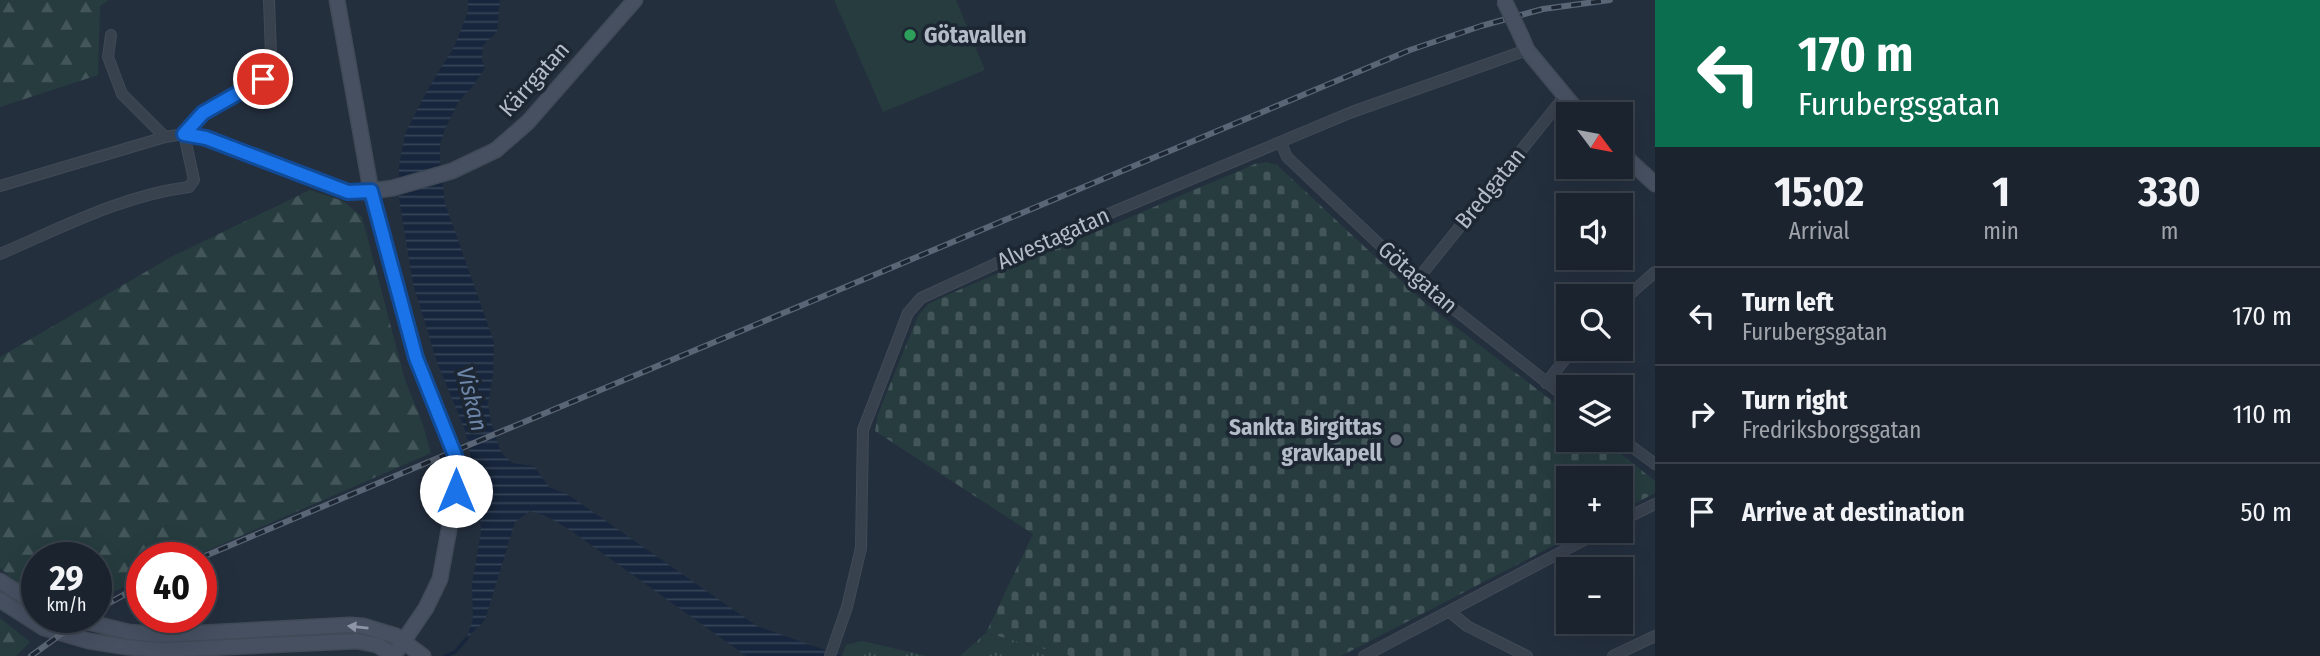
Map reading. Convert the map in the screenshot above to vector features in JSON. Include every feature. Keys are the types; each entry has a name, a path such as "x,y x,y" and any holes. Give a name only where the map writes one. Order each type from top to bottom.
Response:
{"street":[{"path":"184,134 203,113 263,79 271,55 269,0"},
{"path":"0,600 44,628 89,641 127,647 162,650 357,641 377,645 395,656 434,595 440,579 456,491 458,463 416,358 371,191 337,0"},
{"name":"Kärrgatan","path":"371,191 393,188 452,171 496,150 514,134 635,0"},
{"path":"1504,0 1525,44 1569,102"},
{"path":"111,35 108,57 121,94 164,137"},
{"name":"Alvestagatan","path":"832,652 847,607 861,548 863,430 908,313 921,298 1065,232 1352,112 1525,44"},
{"name":"Bredgatan","path":"1417,280 1564,97"},
{"path":"0,254 112,206 153,193 190,187 194,180 184,134"},
{"path":"0,186 164,137 184,134 206,138 348,192 371,191"},
{"name":"Götagatan","path":"1281,143 1287,157 1417,280 1556,390"},
{"path":"1633,164 1655,184"},
{"path":"1633,291 1655,272"},
{"path":"1546,383 1564,361"},
{"path":"1633,448 1655,464"},
{"path":"1633,515 1655,504"},
{"path":"1364,656 1579,543"},
{"path":"0,581 21,594"},
{"path":"1450,612 1467,626 1527,656"},
{"path":"112,628 162,635 351,625 385,632 404,641 421,654"},
{"path":"1613,656 1655,636"}],"green space":[{"path":"0,0 109,0 100,6 98,75 0,107"},
{"name":"Götavallen","path":"834,0 956,0 985,70 883,112"},
{"path":"1267,162 1277,165 1426,304 1556,404 1556,452 1618,452 1655,481 1655,493 1633,505 1633,466 1556,466 1556,543 1559,543 1341,656 1070,656 986,633 1033,534 875,431 878,414 918,316 928,304 947,295 1255,164"},
{"path":"310,190 343,201 362,217 405,380 431,453 217,546 217,542 126,542 126,586 112,592 112,542 21,542 21,586 0,568 0,357 171,257"},
{"path":"0,618 30,642 16,656 0,656"},
{"path":"986,633 1070,656 960,656"},
{"path":"862,641 927,656 842,656 846,645"}],"water":[{"name":"Viskan","path":"468,0 500,0 497,32 483,45 482,59 485,68 459,101 445,129 440,144 440,161 445,203 494,342 493,375 488,405 501,452 512,463 534,466 549,487 567,494 757,626 842,656 746,656 570,530 546,516 530,511 515,522 485,620 467,638 473,618 472,584 481,532 479,496 465,430 437,362 413,284 399,198 399,166 405,134 455,45 468,12"}],"waterway":[{"path":"445,656 455,652 467,638"}],"railway":[{"path":"217,551 1410,50 1543,9 1610,0"},
{"path":"112,601 126,594"},
{"path":"31,656 62,633"}],"place":[{"name":"Götavallen","path":"910,35"},
{"name":"Sankta Birgittas gravkapell","path":"1396,440"}],"route":[{"path":"263,79 203,113 184,134 206,138 348,192 371,191 416,358 458,463 456,491"}]}
